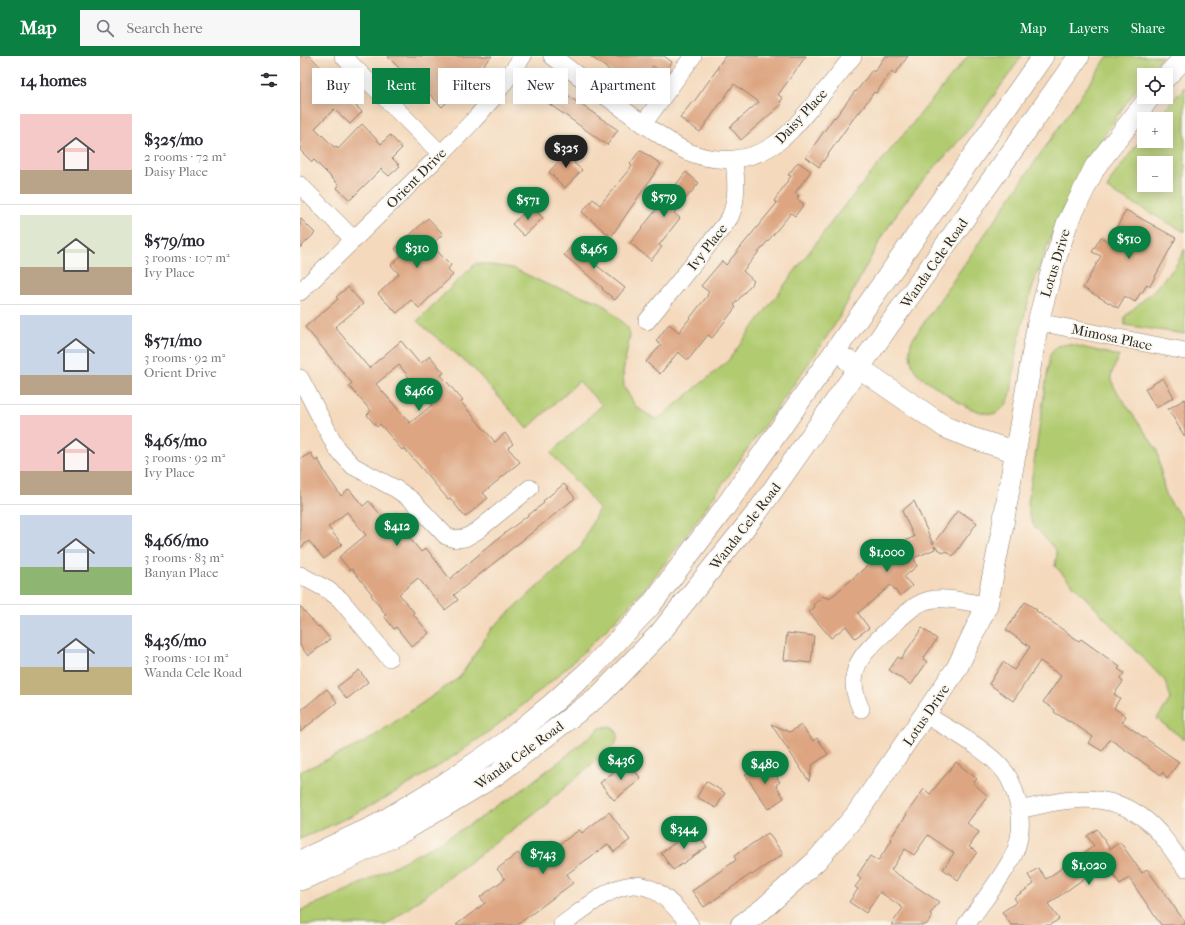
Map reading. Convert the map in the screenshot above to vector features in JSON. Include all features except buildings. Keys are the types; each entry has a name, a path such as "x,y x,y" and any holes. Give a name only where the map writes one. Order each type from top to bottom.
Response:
{"street":[{"path":"343,56 441,154"},
{"name":"Orient Drive","path":"300,292 441,154 494,97 523,56"},
{"name":"Daisy Place","path":"552,56 643,124 690,153 716,159 734,160 757,154 773,146 784,137 803,117 853,56"},
{"path":"643,124 693,56"},
{"name":"Wanda Cele Road","path":"300,861 376,825 449,782 506,742 592,668 655,599 725,507 1043,56"},
{"name":"Wanda Cele Road","path":"300,880 325,870 402,832 496,774 601,694 660,633 758,511 1079,56"},
{"path":"1173,69 1185,57"},
{"name":"Lotus Drive","path":"741,925 763,909 816,861 855,816 957,668 987,605 1016,452 1038,322 1051,273 1067,224 1095,167 1144,104"},
{"name":"Ivy Place","path":"647,321 729,218 734,205 736,189 734,160"},
{"path":"300,185 354,240"},
{"name":"Mimosa Place","path":"1038,322 1185,352"},
{"path":"836,351 945,427 969,437 1016,452"},
{"path":"300,378 337,449 353,466 396,489 412,500 446,536 455,539 465,538 530,488"},
{"path":"300,575 328,590 340,599 389,658"},
{"path":"861,709 855,696 853,683 859,660 868,649 901,618 928,600 943,599 987,605"},
{"path":"926,715 984,751 1005,772 1015,790 1020,810 1019,838 1014,854 969,923"},
{"path":"1020,810 1062,801 1088,798 1125,806 1147,821 1168,844 1185,868"},
{"path":"562,925 596,899 618,888 632,885 647,887 660,893 690,925"}],"green space":[{"path":"968,56 1022,56 974,122 895,216 833,328 693,526 645,588 609,627 570,665 487,733 442,764 396,792 349,817 300,839 300,772 367,741 460,677 491,629 581,547 599,508 551,453 602,405 579,381 527,429 474,369 417,321 476,263 513,268 548,285 600,302 628,328 630,335 623,372 624,387 636,407 657,420 727,362 836,216"},
{"path":"1108,56 1163,56 1153,68 1137,68 1137,88 1096,148 1058,221 1037,274 1022,323 1010,397 1007,403 996,414 978,411 954,400 917,373 910,357 912,340"},
{"path":"1185,86 1185,232 1107,189 1112,178 1137,144 1137,148 1173,148 1173,112 1163,112 1170,104 1173,104 1173,100"},
{"path":"1185,249 1185,334 1125,325 1125,316 1149,295 1175,267"},
{"path":"1069,344 1119,356 1111,375 1114,387 1157,450 1164,488 1168,499 1185,522 1185,740 1157,719 1171,698 1165,681 1055,566 1057,554 1055,549 1034,526 1029,515 1028,503 1050,355 1057,346"},
{"path":"610,726 618,734 616,743 544,806 386,925 300,925 300,911 352,888 435,845 479,819 520,791 600,728"}]}
